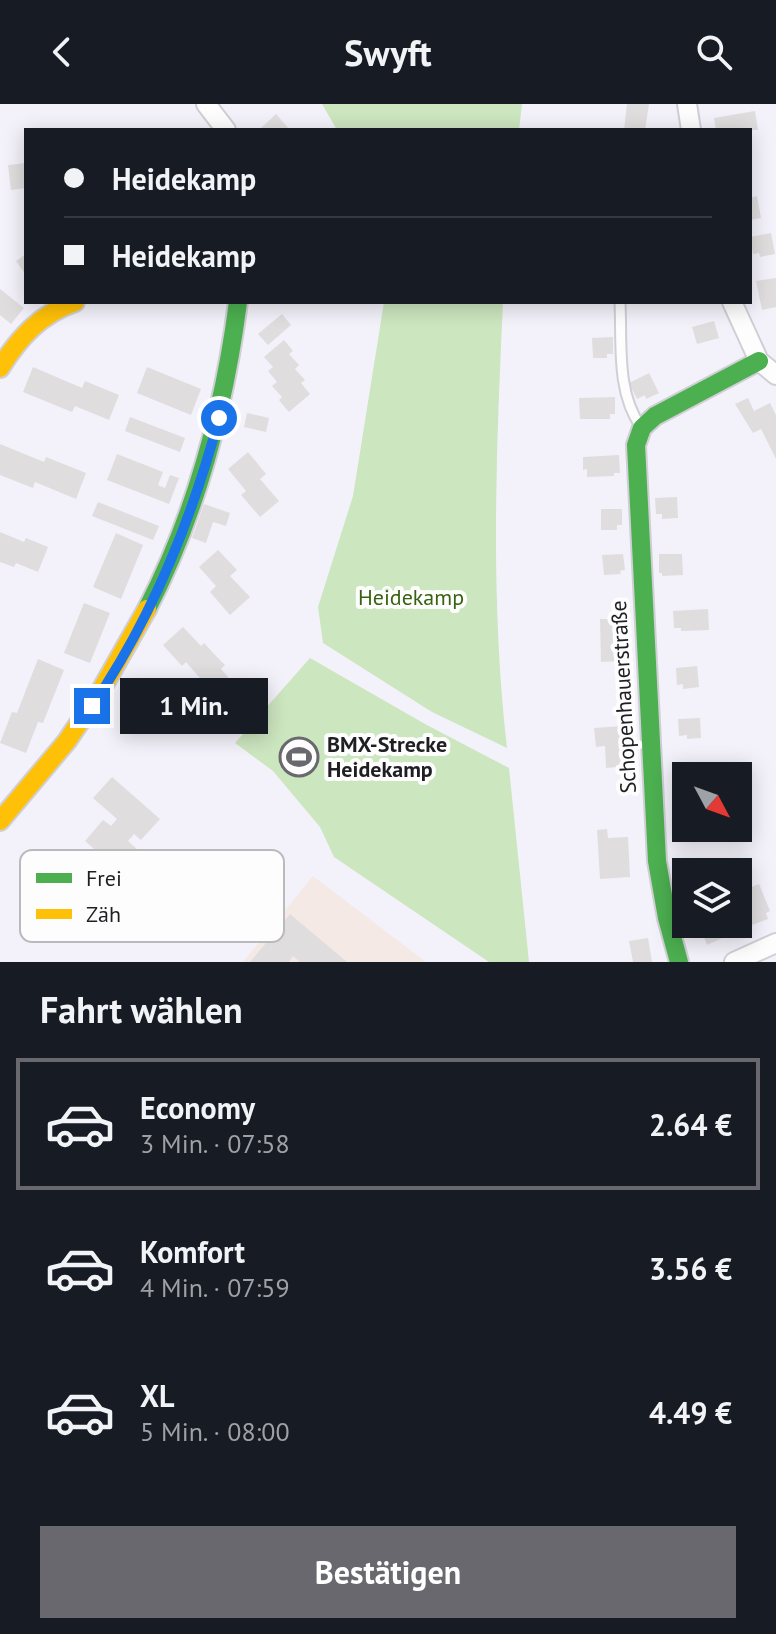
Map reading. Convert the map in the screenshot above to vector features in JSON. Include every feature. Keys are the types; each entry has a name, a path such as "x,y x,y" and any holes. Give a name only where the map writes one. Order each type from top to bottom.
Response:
{"street":[{"path":"206,104 224,128"},
{"path":"687,104 691,128"},
{"path":"0,368 34,324 58,307 68,304"},
{"path":"0,821 66,743 105,687 138,628 182,532 216,427 231,359 238,304"},
{"path":"733,304 759,361 776,375"},
{"path":"642,428 655,416 759,361"},
{"name":"Schopenhauerstraße","path":"642,428 636,445 635,462 653,804 657,861 679,962"},
{"path":"734,962 776,943"}],"lane":[{"path":"620,304 624,383 633,415 642,428"}],"shaded area":[{"path":"313,876 426,962 243,962 259,942 284,942 284,912"}],"green space":[{"path":"322,104 522,104 519,128 336,128"},
{"name":"Heidekamp","path":"384,304 503,304 496,581 507,748 432,712 323,643 318,607 353,496"},
{"path":"310,658 509,768 529,962 489,962 334,857 320,827 273,771 235,743"}],"building":[{"path":"627,104 649,104 645,128 624,128"},
{"path":"755,111 758,130 716,128 714,118"},
{"path":"276,114 288,128 261,128"},
{"path":"24,163 24,188 11,190 8,165"},
{"path":"757,196 761,218 752,220 752,197"},
{"path":"771,233 775,254 760,257 759,253 753,254 752,237"},
{"path":"24,255 24,272 16,261"},
{"path":"776,278 776,307 762,310 756,281"},
{"path":"0,289 24,308 11,324 0,315"},
{"path":"282,314 291,325 268,345 258,334"},
{"path":"714,321 719,338 697,344 692,327"},
{"path":"613,337 613,354 607,354 607,358 593,358 592,338"},
{"path":"284,340 293,351 289,354 299,365 295,369 305,380 301,383 310,394 289,412 272,386 277,382 268,371 273,367 264,357"},
{"path":"33,367 82,388 85,381 119,395 109,420 75,406 72,412 23,392"},
{"path":"147,367 201,389 191,415 137,393"},
{"path":"649,373 659,393 637,399 629,383"},
{"path":"615,397 615,414 610,414 610,419 580,419 579,398"},
{"path":"748,398 754,411 770,403 776,415 776,459 761,429 753,433 735,404"},
{"path":"247,413 269,418 266,432 244,427"},
{"path":"130,417 185,438 180,452 125,431"},
{"path":"0,444 44,462 46,457 86,473 76,499 35,482 33,488 0,475"},
{"path":"248,452 266,474 260,479 279,501 260,517 241,495 246,491 228,469"},
{"path":"117,454 163,472 158,485 165,488 170,475 179,478 169,504 107,480"},
{"path":"619,455 620,473 614,473 614,476 587,477 587,469 583,470 583,457"},
{"path":"677,497 678,518 662,519 662,514 656,514 655,498"},
{"path":"98,502 159,526 153,540 92,516"},
{"path":"204,504 230,513 226,526 213,522 206,543 192,538"},
{"path":"601,509 622,509 622,525 617,525 617,530 601,530"},
{"path":"0,532 48,547 38,572 16,563 14,567 0,562"},
{"path":"116,533 143,545 121,599 93,587"},
{"path":"218,550 237,570 230,576 250,597 230,615 210,592 216,586 199,567"},
{"path":"623,554 625,570 620,571 621,574 604,575 602,555"},
{"path":"659,554 682,554 683,575 662,576 659,573"},
{"path":"84,603 110,613 90,663 64,653"},
{"path":"708,609 709,630 681,631 681,628 674,628 673,611"},
{"path":"600,619 619,619 620,661 601,662"},
{"path":"183,627 225,665 221,669 240,691 221,709 201,687 205,684 186,662 182,666 163,645"},
{"path":"38,659 64,670 43,723 38,722 26,753 0,743 12,712 17,713"},
{"path":"697,666 699,687 683,689 683,684 677,685 676,668"},
{"path":"700,718 701,738 679,736 678,719"},
{"path":"623,726 627,766 606,768 605,746 596,747 594,728"},
{"path":"112,777 160,819 141,840 134,834 128,841 138,850 95,850 85,841 103,820 111,826 117,819 93,798"},
{"path":"607,829 608,838 628,837 630,877 600,879 597,830"},
{"path":"759,884 770,911 766,913 768,919 752,925 752,887"},
{"path":"290,914 347,962 300,962 293,956 289,962 250,962 267,942 284,942 284,921"},
{"path":"648,938 652,962 633,962 629,941"},
{"path":"704,938 722,938 707,945"}],"traffic: fast":[{"path":"147,609 180,535 206,460 225,382 238,304"},
{"path":"679,962 657,861 636,445 642,428 655,416 759,361"}],"traffic: slow":[{"path":"0,368 32,328 51,313 70,304"},
{"path":"0,821 67,741 100,692 147,609"}],"place":[{"name":"BMX-Strecke Heidekamp","path":"299,757"}],"route":[{"path":"92,706 138,628 182,532 219,418"}]}
